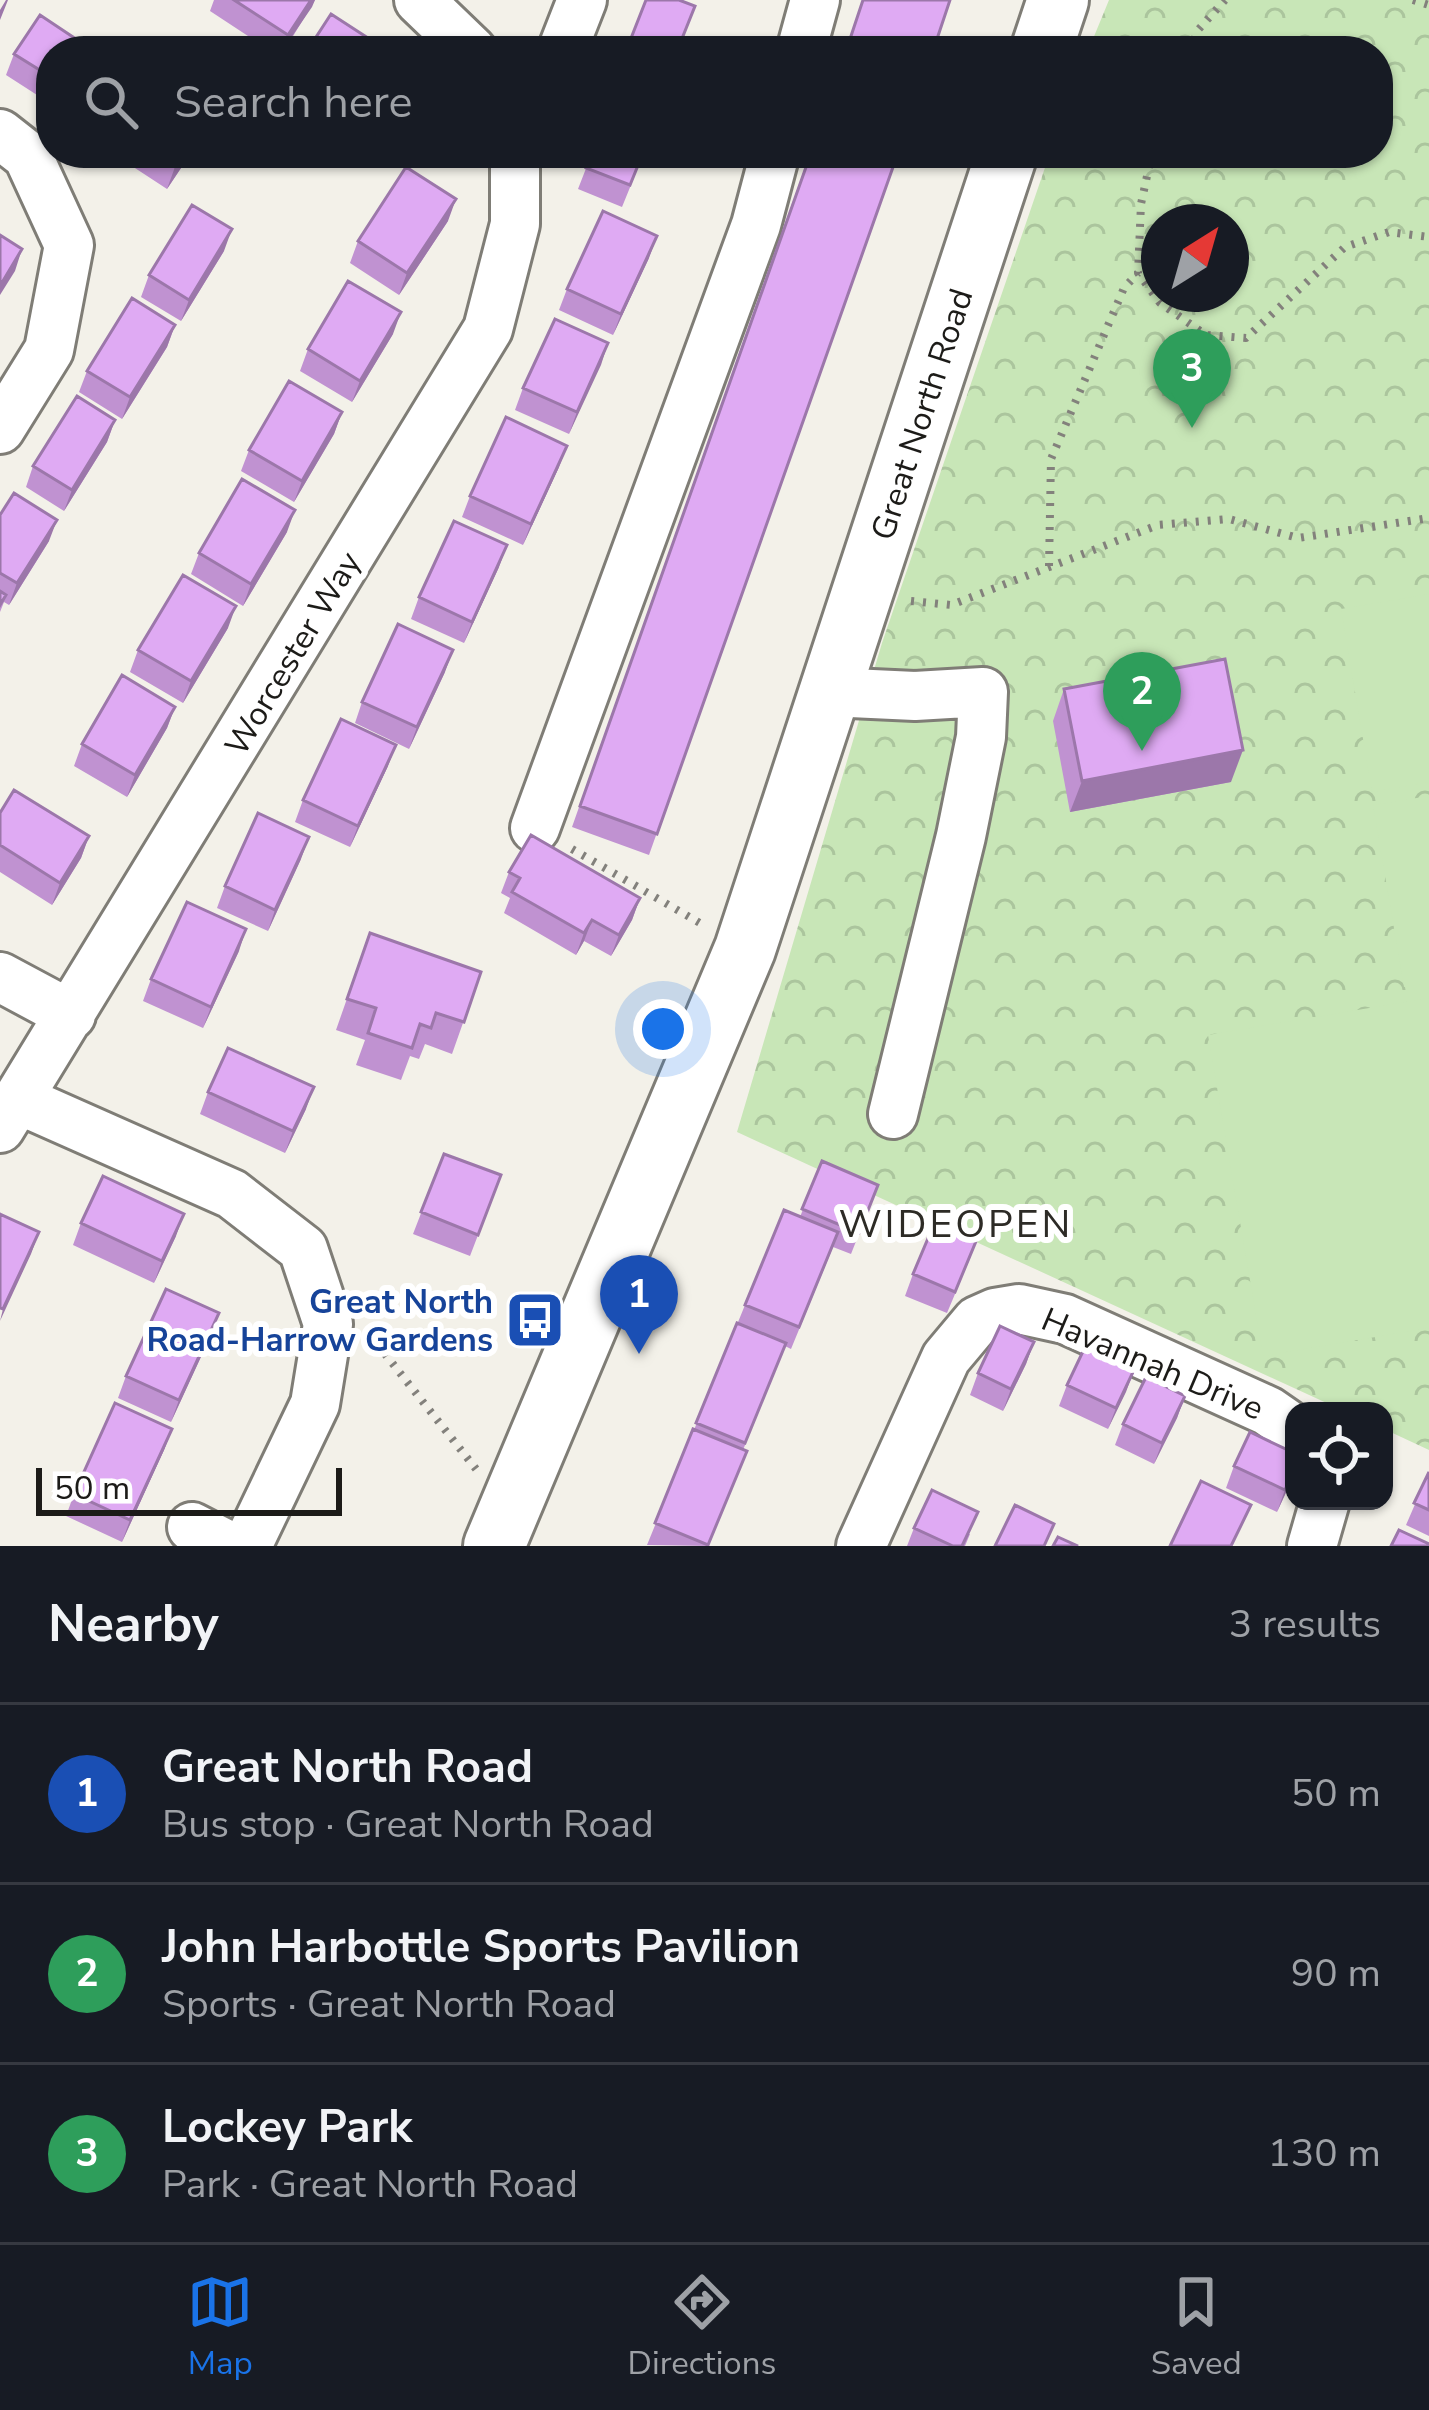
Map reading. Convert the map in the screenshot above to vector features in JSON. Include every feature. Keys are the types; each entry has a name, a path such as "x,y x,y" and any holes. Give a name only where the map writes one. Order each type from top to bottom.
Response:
{"main road":[{"path":"1046,36 1058,0"},
{"name":"Great North Road","path":"500,1527 745,949 1002,168"}],"street":[{"path":"418,0 456,36"},
{"path":"568,36 582,0"},
{"path":"805,36 815,0"},
{"path":"0,134 28,156 69,245 49,350 0,429"},
{"name":"Worcester Way","path":"10,1114 488,329 515,224 515,168"},
{"path":"535,827 756,225 771,168"},
{"path":"829,692 915,696 983,692 981,737 961,836 893,1114"},
{"path":"0,977 71,1016"},
{"path":"10,1114 232,1194 303,1249 328,1324 315,1405 248,1546"},
{"name":"Havannah Drive","path":"861,1546 946,1358 976,1321 995,1313 1019,1309 1065,1319 1285,1423"},
{"path":"1312,1546 1322,1510"}],"path":[{"path":"1196,36 1225,0"},
{"path":"1413,0 1429,5"},
{"path":"1149,168 1141,204 1138,273 1160,303 1206,335 1246,338 1345,248 1389,232 1429,237"},
{"path":"1049,566 1052,459 1124,288 1138,273"},
{"path":"862,595 951,605 1158,525 1229,518 1298,538 1429,518"},
{"path":"535,827 745,949"},
{"path":"361,1323 500,1527"}],"green space":[{"path":"1109,0 1429,0 1429,1450 1393,1433 1393,1402 1324,1402 737,1132 882,643 1045,168 1393,168 1393,36 1094,36"},
{"path":"1429,594 1429,782 1372,792 1341,609"},
{"path":"1429,796 1429,983 1404,987 1373,805"},
{"path":"1429,998 1429,1328 1263,1356 1208,1035"}],"building":[{"path":"234,0 311,0 288,35"},
{"path":"646,0 679,0 695,6 683,36 632,36"},
{"path":"863,0 950,0 938,36 851,36"},
{"path":"331,14 365,36 317,36"},
{"path":"40,15 72,36 36,36 36,68 14,54"},
{"path":"405,168 456,199 407,273 358,241"},
{"path":"586,168 637,168 630,185"},
{"path":"806,168 893,168 657,834 580,806"},
{"path":"192,205 232,229 189,300 149,275"},
{"path":"603,211 657,236 621,314 567,289"},
{"path":"0,235 22,249 0,286"},
{"path":"348,281 401,312 360,381 308,349"},
{"path":"132,298 175,325 130,397 87,371"},
{"path":"555,319 608,343 577,412 523,388"},
{"path":"289,381 342,412 302,481 249,450"},
{"path":"77,396 115,420 72,490 33,466"},
{"path":"506,417 567,446 531,524 470,496"},
{"path":"242,479 295,510 251,584 199,553"},
{"path":"14,493 57,520 17,583 0,573 0,515"},
{"path":"454,521 507,545 472,622 419,597"},
{"path":"183,575 236,606 191,681 138,650"},
{"path":"398,624 453,650 417,727 362,702"},
{"path":"1225,659 1243,750 1082,781 1064,689"},
{"path":"122,675 175,707 135,775 82,744"},
{"path":"341,719 396,745 358,826 303,800"},
{"path":"14,790 89,836 60,883 0,845 0,813"},
{"path":"258,813 309,837 275,910 225,886"},
{"path":"531,835 640,898 619,935 592,920 584,933 512,892 520,878 509,872"},
{"path":"187,902 246,929 211,1007 151,979"},
{"path":"370,933 481,972 464,1022 436,1013 431,1028 420,1024 412,1048 368,1033 376,1008 347,999"},
{"path":"228,1048 314,1087 293,1131 208,1092"},
{"path":"444,1154 501,1175 478,1235 421,1212"},
{"path":"822,1161 878,1185 859,1233 802,1209"},
{"path":"103,1176 184,1214 162,1261 81,1223"},
{"path":"784,1210 838,1232 799,1327 745,1305"},
{"path":"0,1214 39,1232 3,1309 0,1308"},
{"path":"937,1217 979,1234 955,1292 913,1274"},
{"path":"166,1289 219,1313 179,1400 126,1376"},
{"path":"737,1323 786,1343 745,1443 696,1423"},
{"path":"1000,1326 1034,1342 1011,1389 978,1373"},
{"path":"1085,1347 1134,1370 1116,1408 1067,1385"},
{"path":"1146,1377 1185,1396 1162,1443 1123,1424"},
{"path":"115,1403 172,1429 130,1520 74,1494"},
{"path":"693,1429 747,1451 708,1545 655,1523"},
{"path":"1250,1432 1285,1449 1285,1490 1234,1466"},
{"path":"1429,1472 1429,1510 1414,1503"},
{"path":"1201,1481 1251,1505 1231,1546 1170,1546"},
{"path":"932,1490 978,1512 962,1546 914,1528"},
{"path":"1015,1505 1054,1524 1044,1546 995,1546"},
{"path":"1399,1530 1429,1544 1429,1546 1391,1546"},
{"path":"1058,1537 1078,1546 1053,1546"}],"place":[{"name":"Lockey Park","path":"1192,428"},
{"name":"John Harbottle Sports Pavilion","path":"1142,751"},
{"name":"Great North Road-Harrow Gardens","path":"535,1320"},
{"name":"Great North Road","path":"639,1354"}],"district":[{"name":"WIDEOPEN","path":"956,1223"}]}
